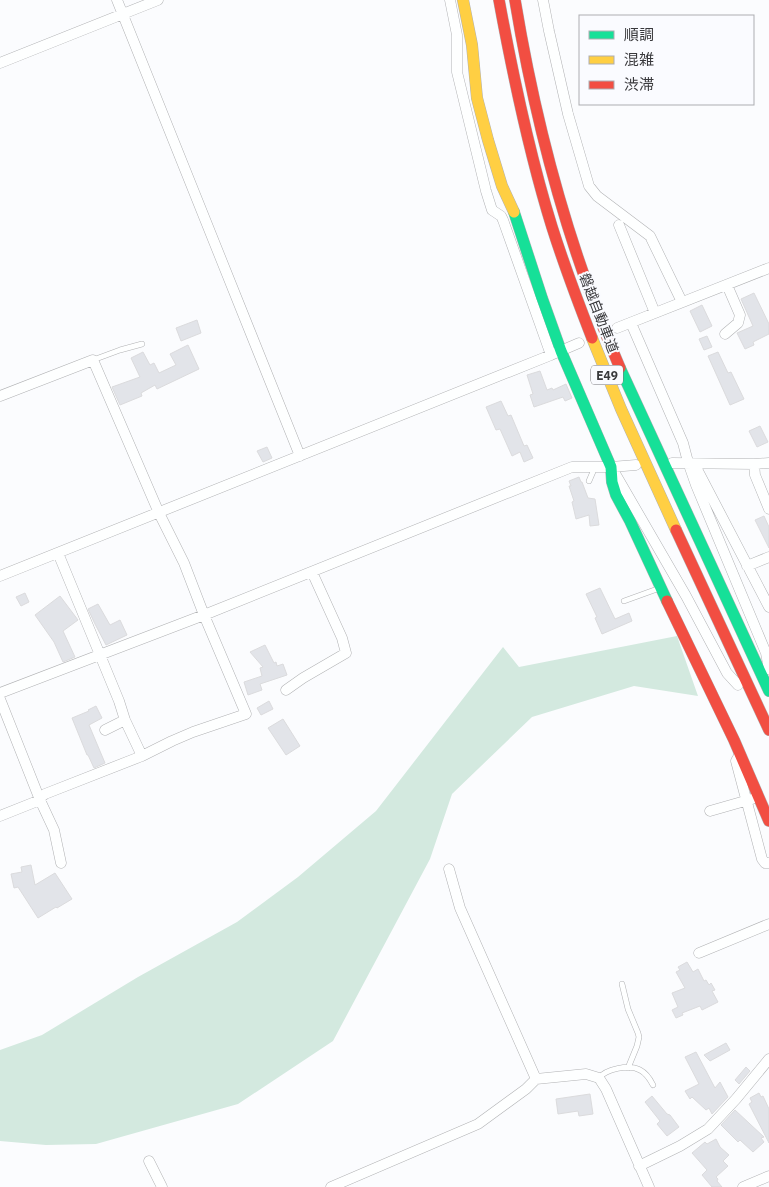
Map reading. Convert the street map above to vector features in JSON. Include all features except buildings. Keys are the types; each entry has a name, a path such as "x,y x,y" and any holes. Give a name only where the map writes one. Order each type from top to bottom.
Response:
{"main road":[{"path":"463,0 472,44 477,98 488,140 502,186 512,207 542,298 556,353 611,467 612,482 616,495 740,754 769,821"},
{"name":"磐越自動車道","path":"499,0 534,162 554,231 577,299 600,358 639,447 769,730"},
{"name":"磐越自動車道","path":"514,0 520,39 548,158 568,227 590,292 614,354 769,691"}],"street":[{"path":"117,0 300,456"},
{"path":"0,64 158,0"},
{"path":"450,0 457,35 457,72 486,191 492,210 501,216 503,220 556,353"},
{"path":"543,0 568,114 589,186 597,196 650,236 682,302"},
{"path":"619,225 655,313"},
{"path":"617,328 769,268"},
{"path":"725,334 738,323 740,315 727,285"},
{"path":"631,323 683,443 688,462 766,653 769,669"},
{"path":"0,576 579,343"},
{"path":"0,396 93,360 159,513 184,563 246,714 193,732 142,756 45,794 40,800 0,816"},
{"path":"688,462 695,466 698,471 769,607"},
{"path":"672,463 754,464 769,462"},
{"path":"0,693 204,615 572,467 611,467 636,464"},
{"path":"754,464 755,476 769,509"},
{"path":"611,467 686,596 727,673 738,685"},
{"path":"58,553 119,701 125,720 142,756"},
{"path":"747,566 769,557"},
{"path":"286,690 346,652 342,638 312,572"},
{"path":"0,699 40,800 54,830 61,863"},
{"path":"105,730 125,720"},
{"path":"740,754 736,761 746,800 762,860 765,863 769,863"},
{"path":"710,811 758,797"},
{"path":"449,869 460,908 536,1079"},
{"path":"699,953 769,924"},
{"path":"639,1166 680,1146 708,1129 769,1059"},
{"path":"330,1187 478,1124 526,1090 536,1079 586,1074 599,1078 606,1089 649,1187"},
{"path":"149,1160 162,1187"},
{"path":"743,1187 769,1176"}],"lane":[{"path":"93,360 142,344"},
{"path":"589,481 595,467"},
{"path":"624,601 661,588"},
{"path":"622,984 628,1010 639,1037 628,1068"},
{"path":"599,1078 602,1073 607,1071 633,1068 645,1074 653,1085"}],"green space":[{"path":"677,636 698,696 634,686 532,717 452,794 430,859 333,1041 238,1104 96,1144 46,1145 0,1141 0,1050 42,1035 138,977 237,922 298,877 376,811 503,647 519,667"}],"traffic: fast":[{"path":"514,212 561,351 611,467 612,482 616,495 667,601"},
{"path":"620,368 769,691"}],"traffic: slow":[{"path":"463,0 472,45 477,98 502,186 514,212"},
{"path":"592,338 621,409 676,530"}],"traffic: jam":[{"path":"499,0 522,114 536,171 561,255 592,338"},
{"path":"515,0 533,94 556,187 585,279 620,368"},
{"path":"676,530 769,730"},
{"path":"667,601 734,740 769,821"}]}
